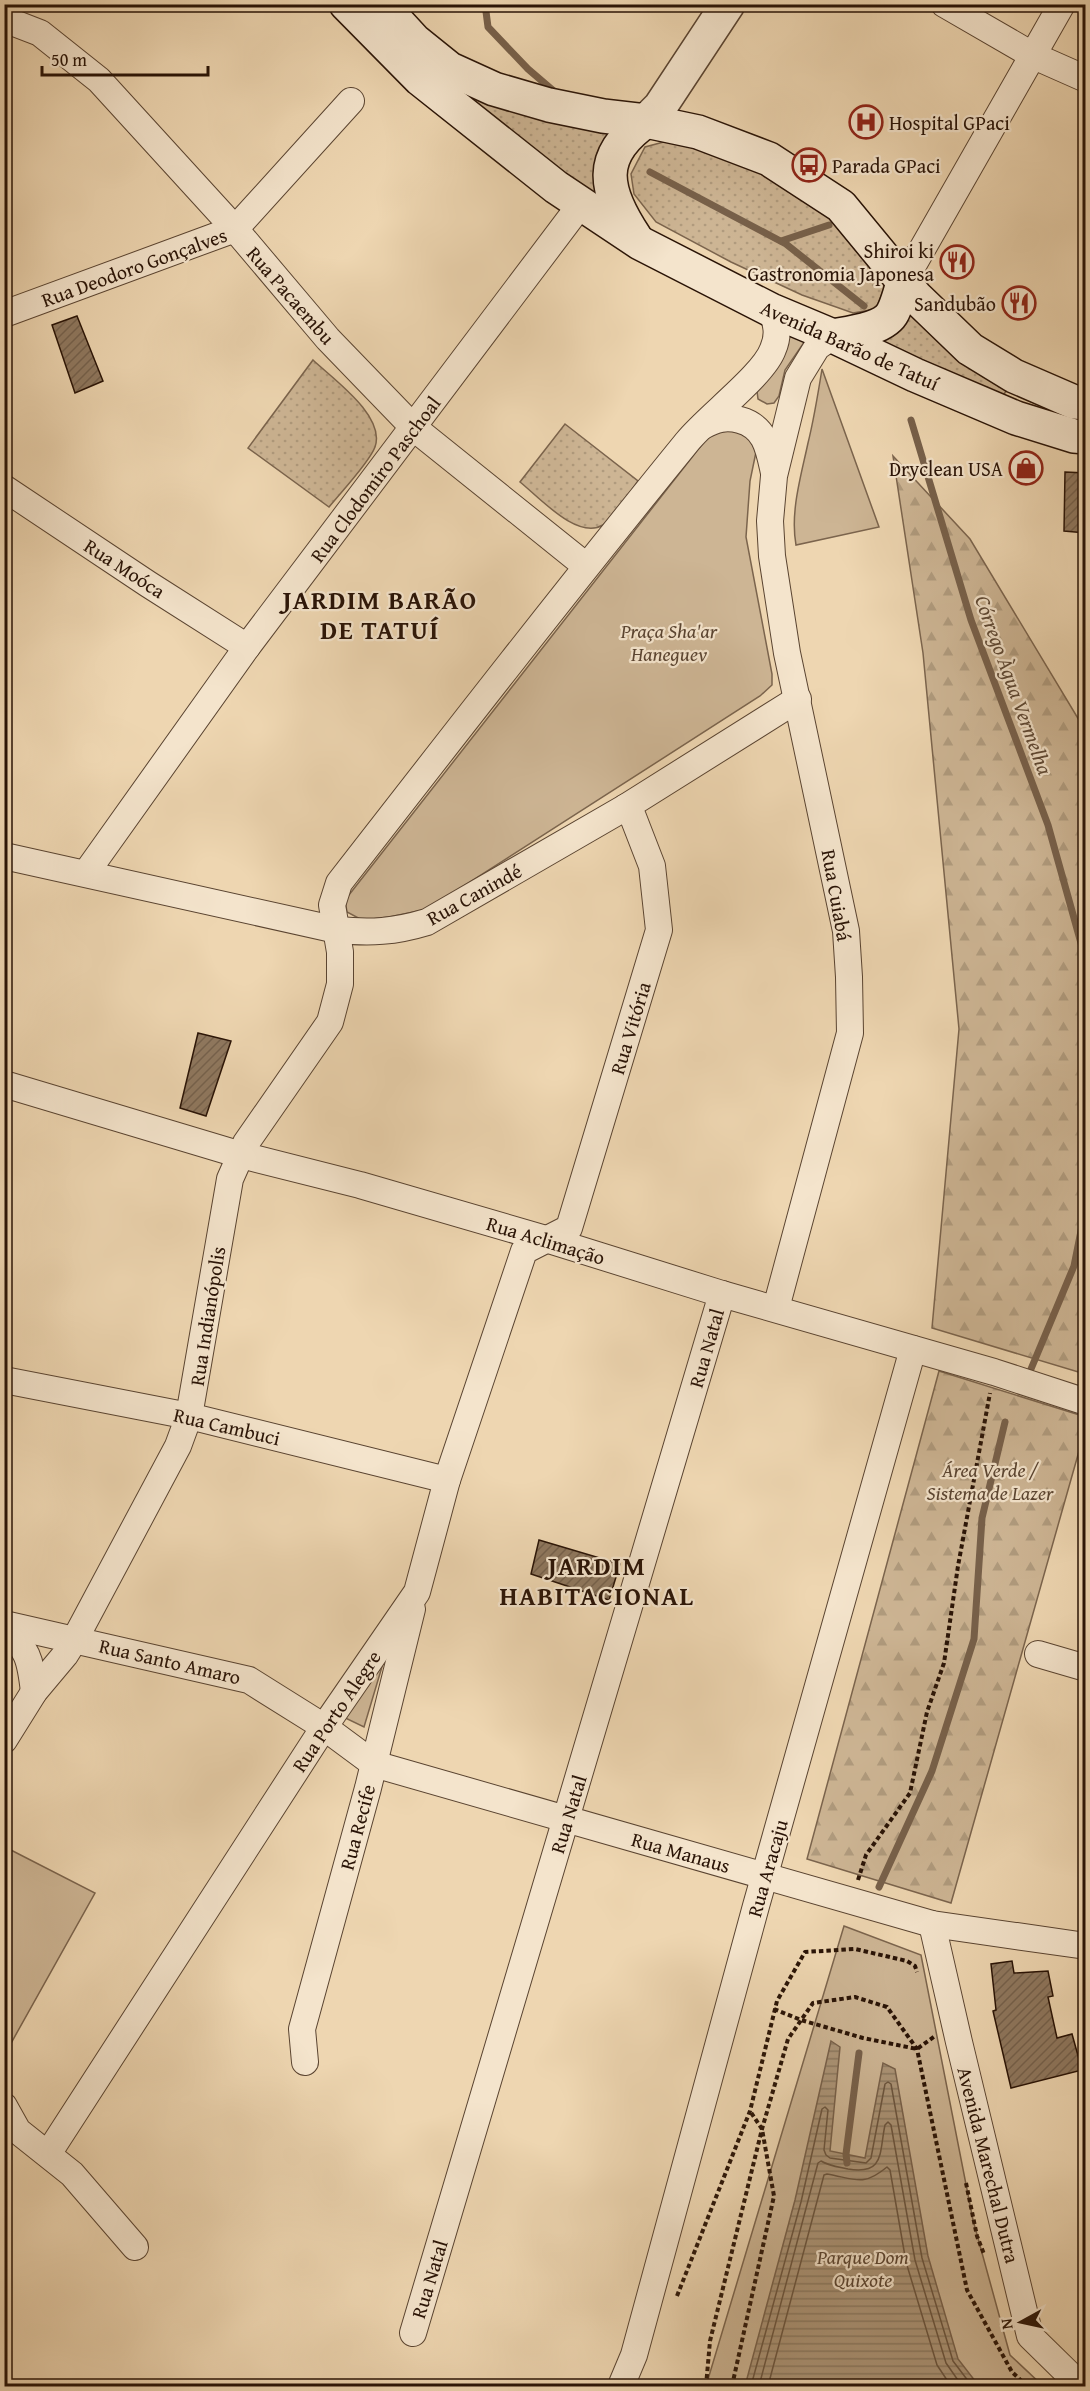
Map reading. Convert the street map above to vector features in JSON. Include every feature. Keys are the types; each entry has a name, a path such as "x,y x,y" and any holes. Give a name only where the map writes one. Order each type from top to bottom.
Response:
{"main road":[{"name":"Avenida Barão de Tatuí","path":"346,4 420,79 556,187 640,243 771,310 833,336 915,375 1016,418 1074,436 1086,437"},
{"path":"381,4 414,40 450,69 494,89 549,105 698,132 770,159 841,206 916,297 970,349 1014,376 1074,402 1086,403"},
{"path":"640,243 617,206 610,182 610,164 624,140 660,107 728,4"},
{"path":"833,336 864,330 884,322 892,315 904,281"}],"street":[{"path":"944,4 1034,56 1086,79"},
{"path":"904,281 1062,4"},
{"name":"Rua Pacaembu","path":"4,19 39,33 99,80 236,229 328,339 414,428 586,566"},
{"name":"Rua Deodoro Gonçalves","path":"4,314 236,229 351,101"},
{"name":"Rua Clodomiro Paschoal","path":"86,873 247,647 581,204"},
{"name":"Rua Indianópolis","path":"4,1740 34,1692 65,1655 75,1639 178,1446 189,1416 230,1179 246,1143 330,1022 340,984 340,952 332,905 339,883 586,566 697,429 761,368 772,352 776,338 777,324 771,310"},
{"name":"Rua Cuiabá","path":"776,1308 849,1033 846,931 787,653 772,556 770,520 774,477 798,378 817,347 833,336"},
{"name":"Rua Cuiabá","path":"697,429 720,418 733,418 751,423 762,433 774,477"},
{"name":"Rua Moóca","path":"4,488 247,647"},
{"name":"Rua Canindé","path":"4,856 337,930 371,933 401,930 427,922 626,807 798,699"},
{"name":"Rua Vitória","path":"549,1240 570,1228 659,930 652,866 633,817 626,807"},
{"name":"Rua Aclimação","path":"4,1084 241,1155 360,1185 549,1240 722,1294 994,1372 1086,1402"},
{"name":"Rua Porto Alegre","path":"48,2154 324,1727 417,1592 447,1480 524,1251 549,1240"},
{"name":"Rua Natal","path":"412,2333 722,1294"},
{"name":"Rua Aracaju","path":"621,2386 634,2355 913,1349"},
{"name":"Rua Cambuci","path":"4,1380 189,1416 447,1480"},
{"name":"Rua Recife","path":"305,2062 302,2029 374,1764 417,1592"},
{"path":"4,1625 24,1648 32,1666 34,1692"},
{"name":"Rua Santo Amaro","path":"4,1625 75,1639 249,1680 324,1727"},
{"path":"1038,1654 1086,1668"},
{"name":"Rua Manaus","path":"324,1727 374,1764 932,1924 1086,1946"},
{"name":"Avenida Marechal Dutra","path":"932,1924 1030,2336 1081,2386"},
{"path":"4,2106 11,2131 48,2154 72,2174 135,2247"}],"path":[{"path":"852,1901 866,1855 910,1793 927,1712 944,1663 958,1566 994,1372"},
{"path":"670,2305 676,2296 750,2111 777,2001 805,1952 855,1949 907,1961 915,1966 919,1978"},
{"path":"706,2386 710,2341 762,2129 788,2039 813,2003 855,1997 887,2007 917,2049 967,2290 1012,2372 1026,2386"},
{"path":"774,2009 801,2020 863,2038 917,2049"},
{"path":"917,2049 937,2035 939,2046"},
{"path":"732,2386 774,2196 762,2129 750,2111"},
{"path":"966,2180 977,2236 985,2257"}],"green space":[{"path":"422,62 622,131 607,207"},
{"path":"671,140 798,185 872,260 885,286 876,309 853,313 802,295 731,262 656,222 634,194 631,174 645,147"},
{"path":"905,304 1008,388 1003,396 880,343"},
{"path":"792,333 805,341 785,370 779,396 774,403 767,404 758,399 757,391"},
{"path":"313,360 356,399 373,423 376,435 372,454 329,507 248,448"},
{"path":"822,369 879,527 796,545 794,520 797,494"},
{"path":"565,424 638,481 617,511 603,525 593,528 582,527 571,522 548,507 520,482"},
{"name":"Praça Sha'ar Haneguev","path":"736,430 747,434 756,452 750,481 746,537 772,674 772,685 760,696 428,909 362,920 347,912 345,900 711,433"},
{"path":"893,456 970,539 1085,730 1085,1374 932,1328 959,1029 923,653"},
{"name":"Área Verde / Sistema de Lazer","path":"939,1371 1086,1417 1085,1430 951,1903 807,1859"},
{"path":"387,1650 364,1727 337,1714"},
{"path":"5,1847 95,1893 5,2054"},
{"name":"Parque Dom Quixote","path":"844,1926 921,1955 973,2220 1010,2355 1043,2386 706,2386"}],"water":[{"path":"831,2041 840,2047 830,2151 865,2158 883,2063 895,2069 928,2256 958,2359 979,2386 745,2386 795,2200"}],"building":[{"path":"77,316 103,381 75,393 52,325"},
{"path":"1065,472 1086,473 1086,533 1064,531"},
{"path":"198,1033 231,1041 206,1116 180,1108"},
{"path":"539,1540 620,1564 609,1600 531,1574"},
{"path":"1012,1961 1014,1973 1048,1971 1053,1996 1048,1997 1057,2038 1072,2034 1082,2070 1011,2088 993,2011 996,2010 991,1964"}],"waterway":[{"name":"Córrego Àgua Vermelha","path":"485,4 488,27 528,69 556,93"},
{"name":"Córrego Àgua Vermelha","path":"650,172 786,244 864,306"},
{"path":"781,241 829,225"},
{"name":"Córrego Àgua Vermelha","path":"911,420 971,620 1048,825 1086,961"},
{"name":"Córrego Àgua Vermelha","path":"1031,1369 1074,1266 1086,1206"},
{"name":"Córrego Àgua Vermelha","path":"879,1887 932,1771 974,1639 982,1518 1005,1422"},
{"name":"Córrego Àgua Vermelha","path":"847,2163 846,2154 859,2053"}],"place":[{"name":"Hospital GPaci","path":"866,122"},
{"name":"Parada GPaci","path":"809,165"},
{"name":"Shiroi ki Gastronomia Japonesa","path":"957,262"},
{"name":"Sandubão","path":"1019,303"},
{"name":"Dryclean USA","path":"1026,468"}],"district":[{"name":"JARDIM BARÃO DE TATUÍ","path":"380,614"},
{"name":"JARDIM HABITACIONAL","path":"597,1580"}]}
